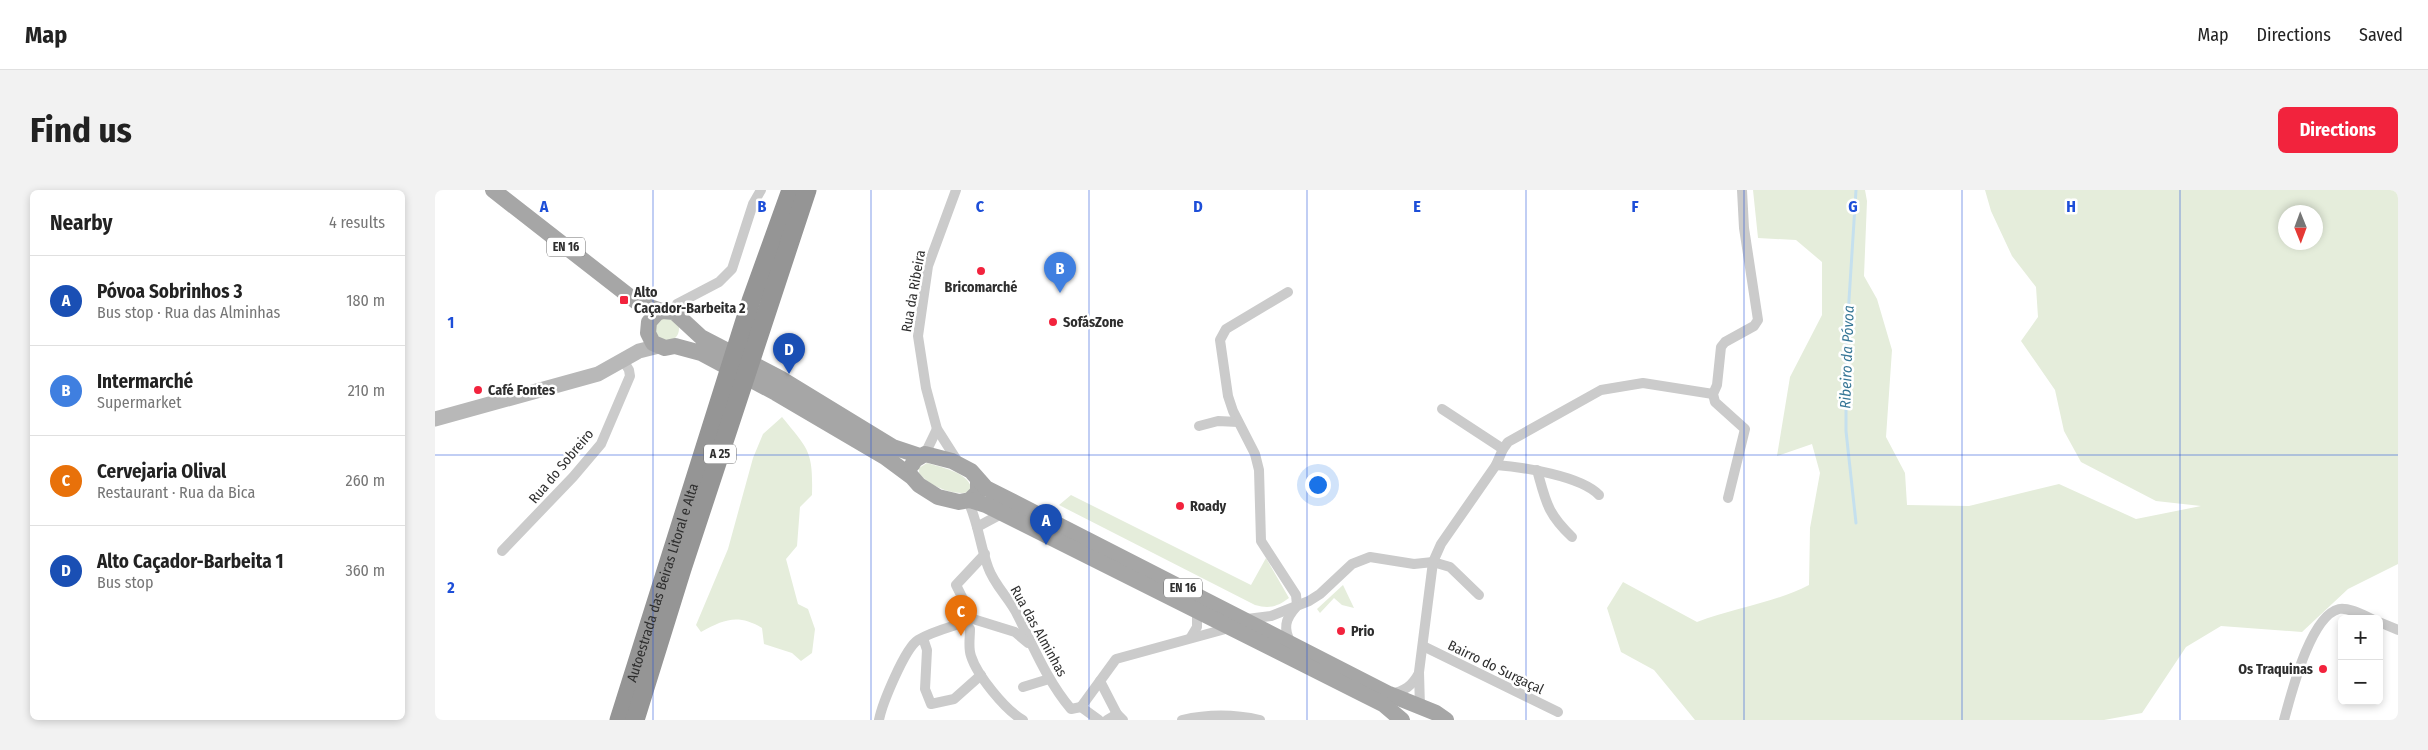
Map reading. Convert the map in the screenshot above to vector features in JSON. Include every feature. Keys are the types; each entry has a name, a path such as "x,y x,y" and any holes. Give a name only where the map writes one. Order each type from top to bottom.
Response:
{"highway":[{"name":"Autoestrada das Beiras Litoral e Alta","path":"619,720 751,301 791,190"},
{"name":"Autoestrada das Beiras Litoral e Alta","path":"635,720 685,560 807,190"}],"main road":[{"name":"EN 16","path":"493,190 638,303 673,314 703,346 893,447 952,461 971,472 987,488 1243,618 1389,694 1420,713 1437,713 1446,720"},
{"name":"EN 16","path":"638,303 648,325 649,338 667,346 703,346"},
{"path":"435,419 598,374 646,348 667,346 683,338 685,332 673,314 657,313 648,325 641,343 627,357"},
{"name":"EN 16","path":"778,386 885,457 912,476 919,485 938,497 959,502 969,501 1003,513 1383,704 1402,720"},
{"path":"912,476 912,465 922,455"},
{"path":"969,501 978,492 978,480"}],"street":[{"path":"673,314 677,304 719,282 732,269 753,204 761,190"},
{"name":"Rua da Ribeira","path":"956,190 929,266 918,336 926,388 937,429 961,466"},
{"path":"1728,498 1745,429 1715,402 1713,394 1717,385 1719,355 1721,347 1725,342 1754,326 1758,320 1744,228 1742,190"},
{"path":"1288,292 1226,329 1220,340 1225,382 1238,422 1255,454 1259,470 1261,541 1296,596 1297,605 1287,617 1285,627 1287,636 1292,644"},
{"name":"Rua do Sobreiro","path":"502,551 567,484 601,444 630,376 627,357"},
{"path":"1420,713 1419,672 1433,562 1441,544 1497,465 1503,449 1515,438 1601,390 1643,384 1713,394"},
{"path":"1442,409 1503,449"},
{"path":"1199,426 1218,421 1238,422"},
{"path":"922,455 937,429"},
{"path":"1497,465 1537,470 1592,487 1599,495"},
{"path":"1537,470 1547,506 1555,520 1572,537"},
{"path":"969,501 977,527 1003,513"},
{"name":"Rua das Alminhas","path":"977,527 988,568 1018,616 1031,645 1045,667 1049,679 1058,694 1076,708 1099,720"},
{"path":"985,554 956,585 969,621 970,655 981,675 1008,708 1023,720"},
{"path":"1243,618 1257,619 1271,616 1320,594 1361,559 1370,557 1414,564 1433,562 1450,567 1479,595"},
{"path":"2284,720 2292,686 2304,654 2326,618 2341,608 2361,615"},
{"path":"1191,637 1197,627 1197,611"},
{"path":"879,720 881,710 902,664 920,639 969,621 1015,632 1031,645"},
{"path":"2383,624 2398,630"},
{"path":"1067,720 1116,659 1229,628"},
{"path":"920,639 927,650 925,690 931,704 954,699 981,675"},
{"name":"Bairro do Surgaçal","path":"1423,646 1558,712"},
{"path":"1389,694 1403,691 1413,683 1419,672"},
{"path":"1023,687 1049,679"},
{"path":"1100,681 1120,717 1107,720"},
{"path":"1182,720 1199,716 1232,715 1260,720"}],"green space":[{"path":"1753,190 1865,190 1867,201 1864,276 1877,299 1892,350 1886,437 1905,473 1907,505 1969,506 2059,484 2136,519 2201,506 2156,501 2081,462 2064,431 2055,390 2021,341 2038,317 2036,287 2012,256 1991,211 1985,190 2398,190 2398,564 2348,589 2302,632 2221,626 2186,647 2142,713 2104,720 1695,720 1654,670 1621,652 1607,608 1623,582 1697,622 1768,601 1809,585 1810,528 1820,473 1812,444 1777,456 1790,377 1822,315 1822,262 1796,240 1758,238"},
{"path":"667,317 672,318 678,324 678,334 672,340 667,341 662,340 656,334 655,329 656,324 662,318"},
{"path":"782,417 804,445 812,469 812,495 800,507 797,546 786,559 798,604 808,609 815,629 812,653 801,661 792,653 764,644 762,628 746,621 725,621 701,632 696,625 728,549 753,458 763,434"},
{"path":"927,463 964,477 971,487 969,492 956,493 942,489 923,478 919,473 919,468"},
{"path":"1071,495 1251,585 1266,558 1289,598 1273,606 1255,605 1059,505"},
{"path":"1343,585 1354,608 1342,605 1334,598 1320,613 1317,609"}],"waterway":[{"name":"Ribeiro da Póvoa","path":"1856,190 1846,347 1846,431 1856,523"}],"place":[{"name":"Bricomarché","path":"981,271"},
{"name":"Intermarché","path":"1060,293"},
{"name":"Alto Caçador-Barbeita 2","path":"624,300"},
{"name":"SofásZone","path":"1053,322"},
{"name":"Alto Caçador-Barbeita 1","path":"789,374"},
{"name":"Café Fontes","path":"478,390"},
{"name":"Roady","path":"1180,506"},
{"name":"Póvoa Sobrinhos 3","path":"1046,545"},
{"name":"Prio","path":"1341,631"},
{"name":"Cervejaria Olival","path":"961,636"},
{"name":"Os Traquinas","path":"2323,669"}]}
